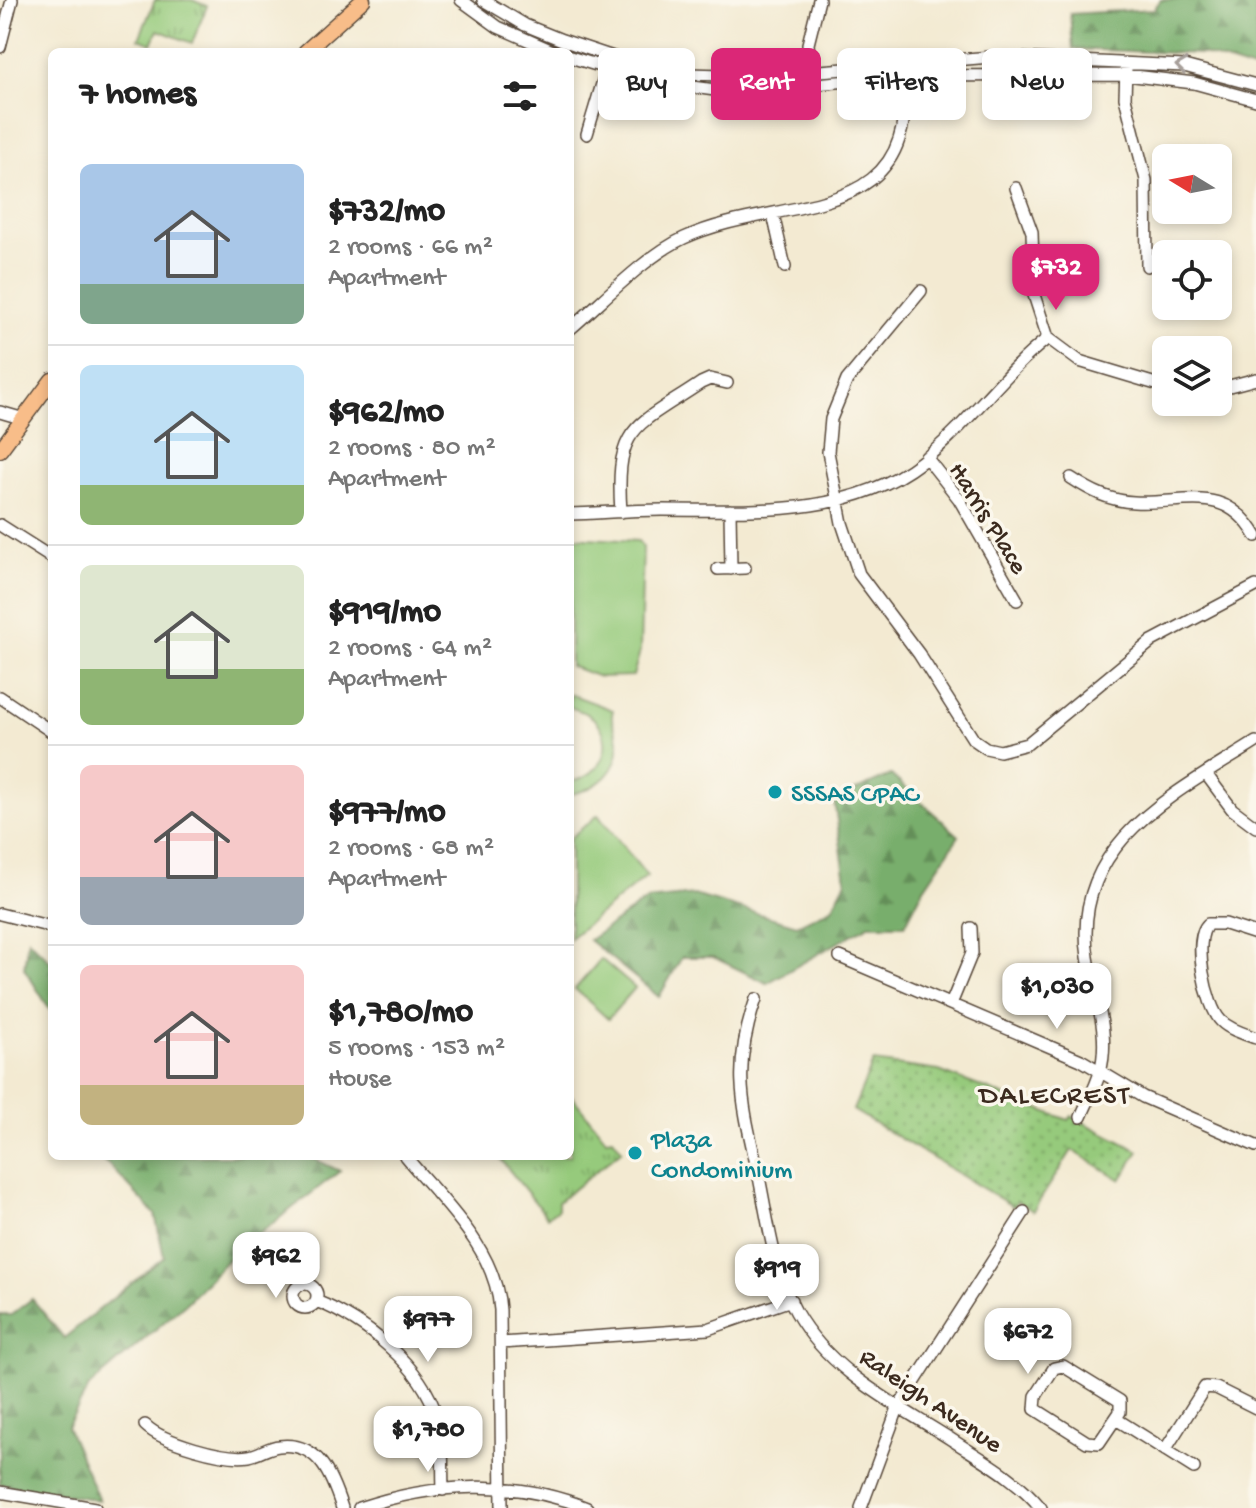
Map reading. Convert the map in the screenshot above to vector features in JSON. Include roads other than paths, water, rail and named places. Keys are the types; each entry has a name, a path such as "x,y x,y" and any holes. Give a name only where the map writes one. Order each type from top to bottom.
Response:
{"main road":[{"path":"309,48 363,0"},
{"path":"0,450 48,386"}],"street":[{"path":"0,47 12,0"},
{"path":"461,0 498,27 546,48"},
{"path":"483,0 525,25 598,52"},
{"path":"810,48 810,26 819,0"},
{"path":"966,59 991,57 1126,69 1256,100"},
{"path":"574,58 598,67"},
{"path":"966,74 1184,66 1256,85"},
{"path":"1126,69 1127,110 1146,180 1147,266"},
{"path":"587,134 598,97"},
{"path":"574,326 678,241 836,199 866,186 881,173 895,153 902,120"},
{"path":"1016,188 1032,232 1034,295 1048,338 1079,361 1152,383"},
{"path":"773,214 785,267"},
{"path":"921,291 860,363 838,398 828,435 848,549 867,588 919,654 962,726 979,744 993,750 1014,750 1027,744 1152,641 1256,586"},
{"path":"574,514 796,507 837,499 895,479 926,457 1011,369 1048,338"},
{"path":"621,512 620,460 628,437 701,383 710,379 727,383"},
{"path":"1232,385 1256,379"},
{"path":"0,412 24,419"},
{"name":"Harris Place","path":"926,457 950,486 1017,600"},
{"path":"1071,478 1101,495 1125,501 1188,497 1225,505 1243,517 1256,536"},
{"path":"730,510 731,569"},
{"path":"0,525 48,555"},
{"path":"718,569 745,568"},
{"path":"0,697 48,729"},
{"path":"1081,1117 1101,1071 1101,1018 1087,942 1095,885 1117,845 1135,823 1256,742"},
{"path":"1206,774 1232,809 1256,827"},
{"path":"0,914 48,926"},
{"path":"1256,934 1217,922 1204,927 1201,950 1214,1012 1226,1025 1256,1038"},
{"path":"951,1004 972,953 971,928"},
{"path":"840,957 1101,1071 1143,1097 1256,1146"},
{"name":"Raleigh Avenue","path":"756,999 743,1036 739,1072 772,1239 791,1300 817,1341 838,1362 898,1408 998,1469 1041,1508"},
{"path":"408,1160 487,1261 500,1300 502,1508"},
{"path":"861,1508 898,1408 1024,1212"},
{"path":"501,1343 708,1329 791,1300"},
{"path":"316,1301 360,1325 425,1387 440,1427 443,1490"},
{"path":"1063,1366 1120,1401 1116,1419 1102,1440 1094,1444 1040,1413 1034,1401 1054,1368 1063,1366"},
{"path":"1165,1450 1208,1386 1256,1408"},
{"path":"1116,1419 1194,1468"},
{"path":"145,1425 169,1440 232,1455 253,1455 278,1446 302,1448 328,1470 342,1508"},
{"path":"359,1508 396,1496 472,1486 502,1487 587,1508"},
{"path":"0,1492 95,1508"}],"place":[{"name":"SSSAS CPAC","path":"775,792"},
{"name":"Plaza Condominium","path":"635,1153"}],"district":[{"name":"DALECREST","path":"1055,1093"}]}
